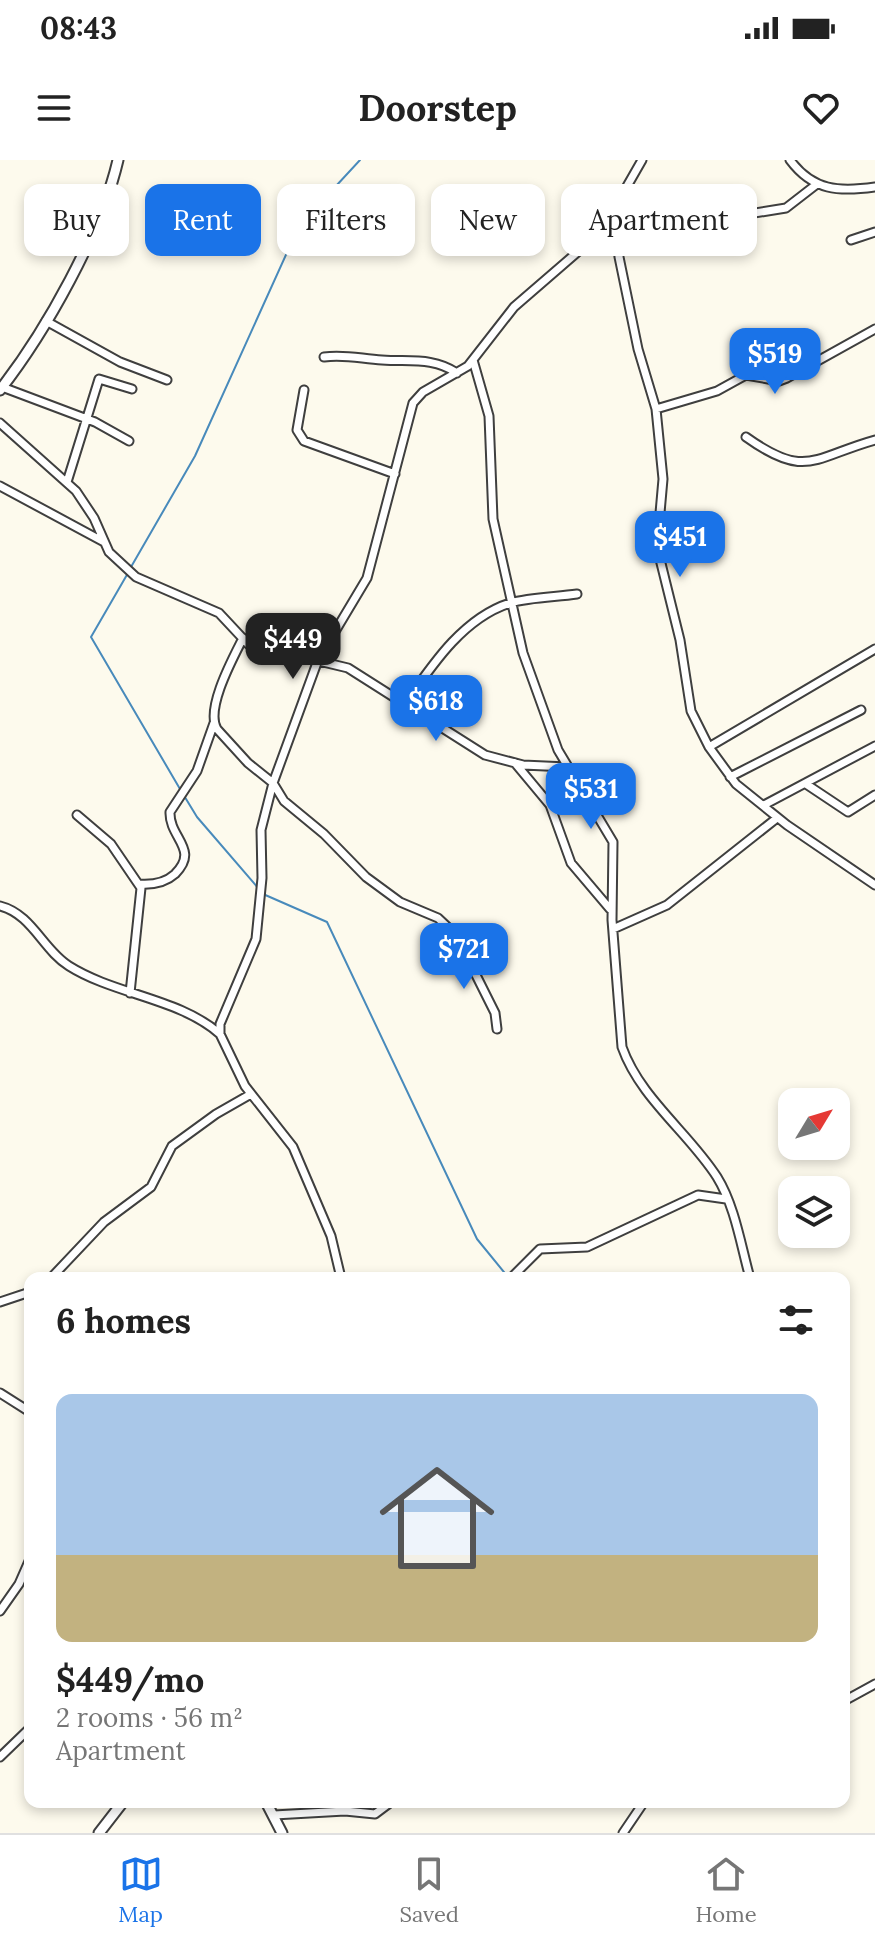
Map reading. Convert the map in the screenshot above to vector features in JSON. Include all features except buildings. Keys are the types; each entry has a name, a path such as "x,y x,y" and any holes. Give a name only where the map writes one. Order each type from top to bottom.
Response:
{"street":[{"path":"118,160 100,215 46,321 1,389 89,419 129,441"},
{"path":"628,184 642,160"},
{"path":"790,160 803,177 817,184 847,189 875,187"},
{"path":"757,213 786,208 817,184"},
{"path":"851,240 875,232"},
{"path":"220,1034 220,1024 256,939 262,863 261,830 273,783 318,660 367,578 413,403 423,392 473,360 514,307 575,256"},
{"path":"619,256 638,349 656,409 663,494 657,515 657,547 680,640 691,711 709,747 730,777 777,818 875,885"},
{"path":"46,321 120,362 167,380"},
{"path":"656,409 717,391 746,375 779,381 875,329"},
{"path":"324,357 348,355 382,360 433,361 457,373"},
{"path":"473,360 489,416 493,519 530,673 567,767 613,842 611,910 622,1047 628,1064 719,1180 748,1272"},
{"path":"67,482 89,419 99,378 132,389"},
{"path":"304,390 297,430 304,441 395,474"},
{"path":"0,423 67,482 92,514 104,542 128,572 219,613 243,638 264,649 348,668 479,752 515,763 567,767"},
{"path":"746,437 766,453 813,463 875,440"},
{"path":"0,486 104,542"},
{"path":"405,704 444,650 490,611 512,602 577,594"},
{"path":"139,884 164,882 184,864 186,854 170,812 197,771 214,723 222,685 243,638"},
{"path":"709,747 875,649"},
{"path":"730,777 861,710"},
{"path":"214,723 248,763 273,783 284,801 324,834 366,877 400,902 438,918 456,935 495,1013 497,1029"},
{"path":"764,805 875,746"},
{"path":"515,763 528,782 547,798 571,863 611,910"},
{"path":"806,784 848,812 875,795"},
{"path":"77,815 111,844 139,884 142,899 130,972 130,993"},
{"path":"613,929 667,905 777,818"},
{"path":"0,906 18,915 66,964 130,993 202,1020 220,1034 251,1094 285,1132 298,1157 331,1236 340,1272"},
{"path":"57,1272 104,1222 151,1187 172,1146 216,1114 251,1094"},
{"path":"517,1272 540,1249 587,1247 698,1195 726,1199"},
{"path":"0,1302 24,1294"},
{"path":"0,1393 24,1408"},
{"path":"0,1611 24,1573"},
{"path":"850,1698 875,1684"},
{"path":"0,1757 24,1734"},
{"path":"99,1833 118,1808"},
{"path":"270,1808 282,1833"},
{"path":"274,1815 345,1811 375,1814 383,1808"},
{"path":"623,1833 640,1808"}],"waterway":[{"path":"131,567 195,456 299,226 360,160"},
{"path":"128,573 91,637 180,789"},
{"path":"183,794 197,817 259,889"},
{"path":"263,894 327,922 477,1239 504,1272"}]}
